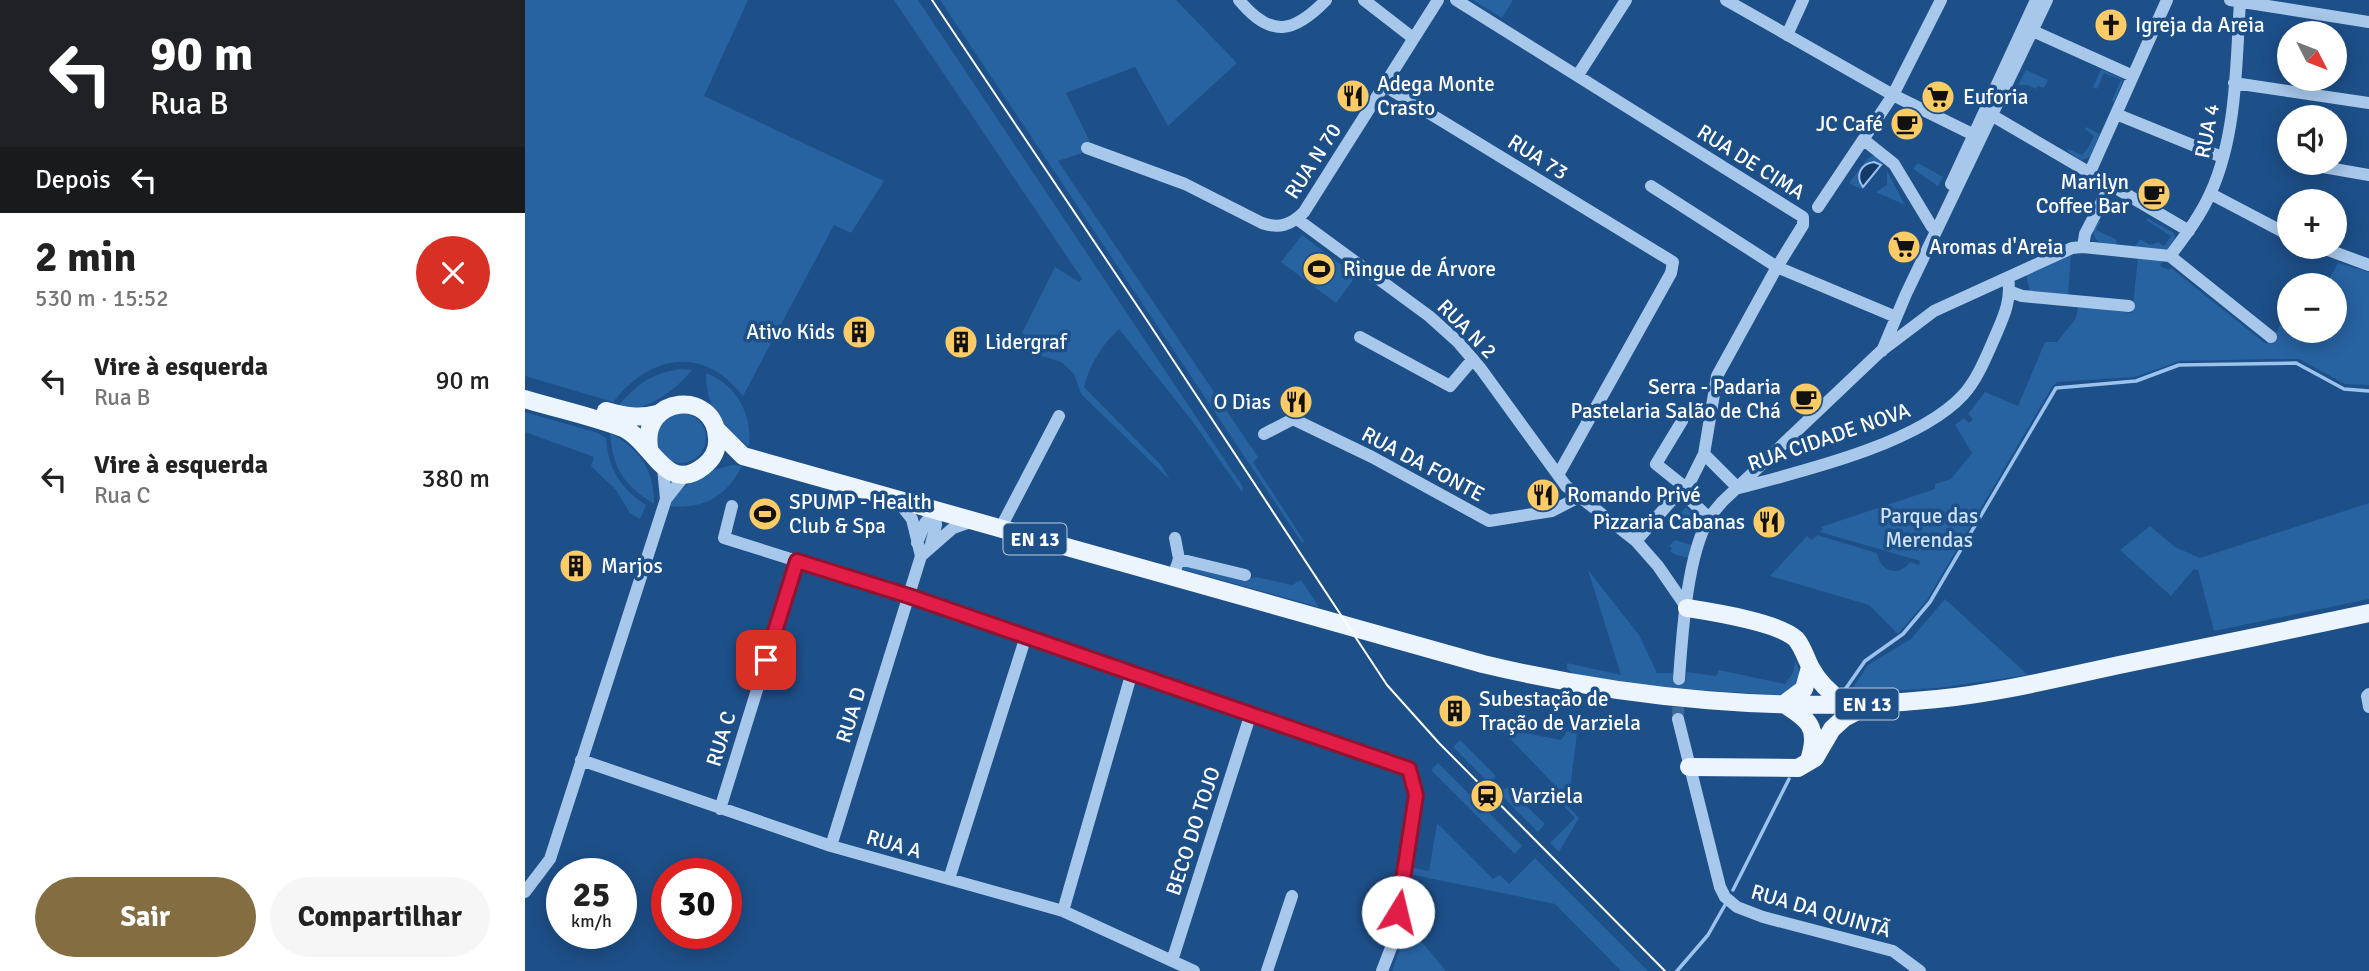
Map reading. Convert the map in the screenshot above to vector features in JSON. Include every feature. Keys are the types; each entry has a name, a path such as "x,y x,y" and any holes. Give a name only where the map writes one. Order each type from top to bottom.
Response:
{"main road":[{"name":"EN 13","path":"525,388 630,418 643,418 679,404 691,405 711,418 716,429 743,456"},
{"path":"525,400 626,429 649,448"},
{"path":"657,414 649,430 649,448 654,459 663,468 686,474"},
{"path":"708,463 717,441 716,429"},
{"name":"EN 13","path":"686,474 708,463 743,456 1483,664 1555,681 1642,694 1784,704 1870,704 1938,699 2017,687 2369,614"},
{"path":"1687,608 1744,619 1788,634 1797,640 1823,686 1844,703"},
{"path":"1809,763 1814,735 1812,727 1784,704 1804,689 1811,667"},
{"path":"1689,767 1798,768 1809,763 1819,753 1832,729 1844,718 1870,704"}],"street":[{"path":"1239,0 1266,24 1286,28 1308,18 1326,0"},
{"path":"1364,0 1413,38"},
{"name":"RUA N 70","path":"1087,148 1174,179 1274,227 1283,226 1304,212 1437,0"},
{"name":"RUA DE CIMA","path":"1455,0 1803,217 1803,225 1717,376 1704,454 1685,491 1671,500 1636,541"},
{"path":"1578,75 1626,0"},
{"path":"1726,0 1893,95 1977,137"},
{"path":"1787,35 1803,0"},
{"path":"1818,207 1893,95 1941,0"},
{"path":"1881,351 2036,0"},
{"path":"1906,294 1932,227 1977,137 1993,116 2047,0"},
{"path":"2090,172 2167,0"},
{"path":"2235,1 2369,22"},
{"name":"RUA 4","path":"2171,256 2211,194 2222,157 2234,83 2235,1"},
{"path":"2033,31 2133,76"},
{"path":"2234,83 2369,103"},
{"name":"RUA 73","path":"1383,85 1673,262 1671,273 1557,475"},
{"path":"2116,114 2222,157"},
{"path":"1993,116 2189,231"},
{"path":"1864,140 1894,164 1932,227"},
{"path":"2347,171 2369,175"},
{"path":"2083,247 2085,234 2111,184"},
{"path":"1651,187 1777,267 1896,317"},
{"path":"2211,194 2277,228"},
{"name":"RUA N 2","path":"1297,219 1429,316 1473,359 1557,475 1579,497"},
{"path":"1679,678 1682,632 1695,554 1709,518 1881,351 1934,311 2072,248 2083,247 2171,256 2271,337"},
{"path":"2347,257 2369,265"},
{"path":"2008,278 2011,292 2022,296 2129,306"},
{"name":"RUA CIDADE NOVA","path":"1738,488 1801,471 1888,441 1944,413 1965,393 1986,358 2011,292"},
{"path":"1360,337 1450,386 1473,359"},
{"path":"1000,529 1059,416"},
{"name":"RUA DA FONTE","path":"1264,434 1293,419 1372,457 1489,522 1552,511 1579,497"},
{"path":"1682,421 1656,464 1709,518"},
{"path":"1704,454 1738,488"},
{"path":"663,468 666,499"},
{"path":"525,892 550,859 666,499 686,474"},
{"path":"1579,497 1636,541 1658,566 1687,608"},
{"path":"897,500 912,519 917,542 925,552 953,528 973,521"},
{"path":"732,506 724,538 909,596 1409,769 1416,795 1394,940 1381,971"},
{"path":"917,542 925,523 936,511"},
{"name":"RUA D","path":"831,846 909,596 936,526 936,511"},
{"path":"1173,577 1179,559 1175,538"},
{"path":"1179,559 1245,575"},
{"name":"RUA C","path":"720,809 797,561"},
{"path":"949,879 1026,636"},
{"path":"1063,911 1132,672"},
{"path":"2369,694 2369,707"},
{"name":"BECO DO TOJO","path":"1172,961 1251,713"},
{"name":"RUA DA QUINTÃ","path":"1678,719 1720,887 1731,902 1737,908 1763,917 1893,951 1920,971"},
{"name":"RUA A","path":"581,760 831,846 1063,911 1194,971"},
{"path":"1267,971 1292,896"}],"green space":[{"path":"525,0 748,0 704,96 884,181 851,233 834,225 743,396 711,369 694,363 677,362 660,366 628,386 613,402 525,376"},
{"path":"894,0 918,0 1243,487 1242,492 1193,422 1119,329 1097,355 1084,387 1161,465 1170,480 1081,394 1074,374 1061,362 1039,355 1040,346 1022,333 1055,267 1079,282 1082,279"},
{"path":"940,0 1176,0 1237,63 1168,126 1135,67 1066,93 1091,144 1082,153 1058,161 1258,457 1253,462 1304,541 1302,543"},
{"path":"1473,0 1513,0 1502,18"},
{"path":"2101,69 2123,81 2114,102 2112,100 2121,80 2104,73 2097,89 2093,87"},
{"path":"2026,70 2048,80 2044,88 2018,85"},
{"path":"2086,127 2100,134 2090,157 2081,160 2067,151 2069,149 2082,155 2088,148 2094,136"},
{"path":"1875,155 1883,162 1881,165 1874,162 1859,179 1863,187 1861,189 1849,183 1868,158"},
{"path":"1918,163 1943,177 1938,186 1913,169"},
{"path":"1887,171 1903,204 1876,192 1887,185"},
{"path":"2147,218 2174,233 2175,239 2169,249 2164,251 2135,247 2140,239 2150,245 2158,242 2164,246 2171,236 2146,220"},
{"path":"2099,221 2101,222 2096,230 2117,240 2116,245 2104,244 2095,238 2093,230"},
{"name":"Ringue de Árvore","path":"1302,235 1356,276 1336,303 1281,262"},
{"path":"2071,255 2068,296 2030,292 2026,275"},
{"name":"Parque das Merendas","path":"2138,258 2163,260 2160,266 2169,270 2171,268 2266,344 2277,331 2277,343 2347,343 2347,273 2333,273 2338,263 2369,272 2369,385 2345,384 2299,359 2180,361 2135,377 2057,382 1927,600 1898,634 1869,605 1770,576 1807,536 1812,540 1817,535 1877,553 1882,564 1890,570 1900,570 1910,562 1919,565 1920,561 1820,532 1823,529 1821,527 1935,489 1935,484 1951,479 1972,453 1955,425 1964,418 1969,423 1973,419 1968,414 1985,392 2018,406 2045,342 2057,342 2076,318 2078,306 2132,313"},
{"path":"680,369 692,370 659,399 638,408 617,407 645,381"},
{"path":"706,373 726,385 740,402 748,423 749,447 717,415 709,397"},
{"path":"525,412 598,433 606,438 609,459 617,476 629,492 646,505 640,519 630,513 616,490 591,466 594,457 525,432"},
{"path":"681,413 699,420 706,438 699,456 681,463 663,456 656,438 663,420"},
{"path":"610,433 637,453 643,462 652,481 654,504 628,483 617,467"},
{"path":"732,465 742,466 729,486 712,499 692,506 668,506 695,479"},
{"path":"2369,503 2369,599 2214,631 2198,570 2194,569 2171,596 2120,550 2150,526 2175,547 2200,558"},
{"path":"1686,507 1695,517 1695,527 1683,524 1676,518"},
{"path":"1675,540 1691,545 1688,558 1670,551 1672,548 1669,546"},
{"path":"1188,565 1247,579 1256,577 1292,585 1301,580 1319,607 1181,569"},
{"path":"1588,570 1639,635 1657,673 1673,673 1674,680 1686,679 1687,672 1716,676 1719,670 1785,684 1793,673 1795,661 1800,672 1798,682 1779,695 1650,685 1573,674 1567,669 1567,663 1621,675"},
{"path":"1945,599 2028,675 1938,688 1849,693 1868,665 1911,639"},
{"path":"1500,728 1561,740 1567,731 1577,733 1568,806 1579,818 1559,852 1550,843 1575,818 1562,804 1567,798"},
{"path":"1460,740 1496,776 1489,783 1453,747"},
{"path":"1438,763 1474,799 1470,803 1480,814 1485,809 1522,846 1515,854 1431,770"},
{"path":"1507,787 1545,824 1538,832 1500,794"},
{"path":"1437,823 1493,879 1500,875 1509,884 1535,858 1648,971 1621,971 1555,904 1409,874 1410,867 1429,871"},
{"path":"1407,924 1446,971 1392,971"}],"shaded area":[{"path":"1874,162 1881,165 1863,187 1859,179 1860,171 1865,165"}],"waterway":[{"path":"1844,691 1865,661 1903,634 1930,602 2056,388 2136,381 2179,365 2296,363 2344,389 2369,391"},
{"path":"1733,890 1789,779"},
{"path":"1677,971 1708,935 1725,905"}],"tunnel":[{"path":"1678,719 1679,679"}],"tram line":[{"path":"932,0 1387,685 1439,743 1665,971"}],"place":[{"name":"Igreja da Areia","path":"2111,25"},
{"name":"Adega Monte Crasto","path":"1353,96"},
{"name":"Euforia","path":"1938,97"},
{"name":"JC Café","path":"1907,124"},
{"name":"Marilyn Coffee Bar","path":"2154,194"},
{"name":"Aromas d'Areia","path":"1904,247"},
{"name":"Ringue de Árvore","path":"1319,269"},
{"name":"Ativo Kids","path":"859,332"},
{"name":"Lidergraf","path":"961,342"},
{"name":"Serra - Padaria Pastelaria Salão de Chá","path":"1806,399"},
{"name":"O Dias","path":"1296,402"},
{"name":"Romando Privé","path":"1543,495"},
{"name":"SPUMP - Health Club & Spa","path":"765,514"},
{"name":"Pizzaria Cabanas","path":"1769,522"},
{"name":"Marjos","path":"576,566"},
{"name":"Subestação de Tração de Varziela","path":"1455,711"},
{"name":"Varziela","path":"1487,796"}],"route":[{"path":"766,660 797,561 909,596 1409,769 1416,795 1398,912"}]}
